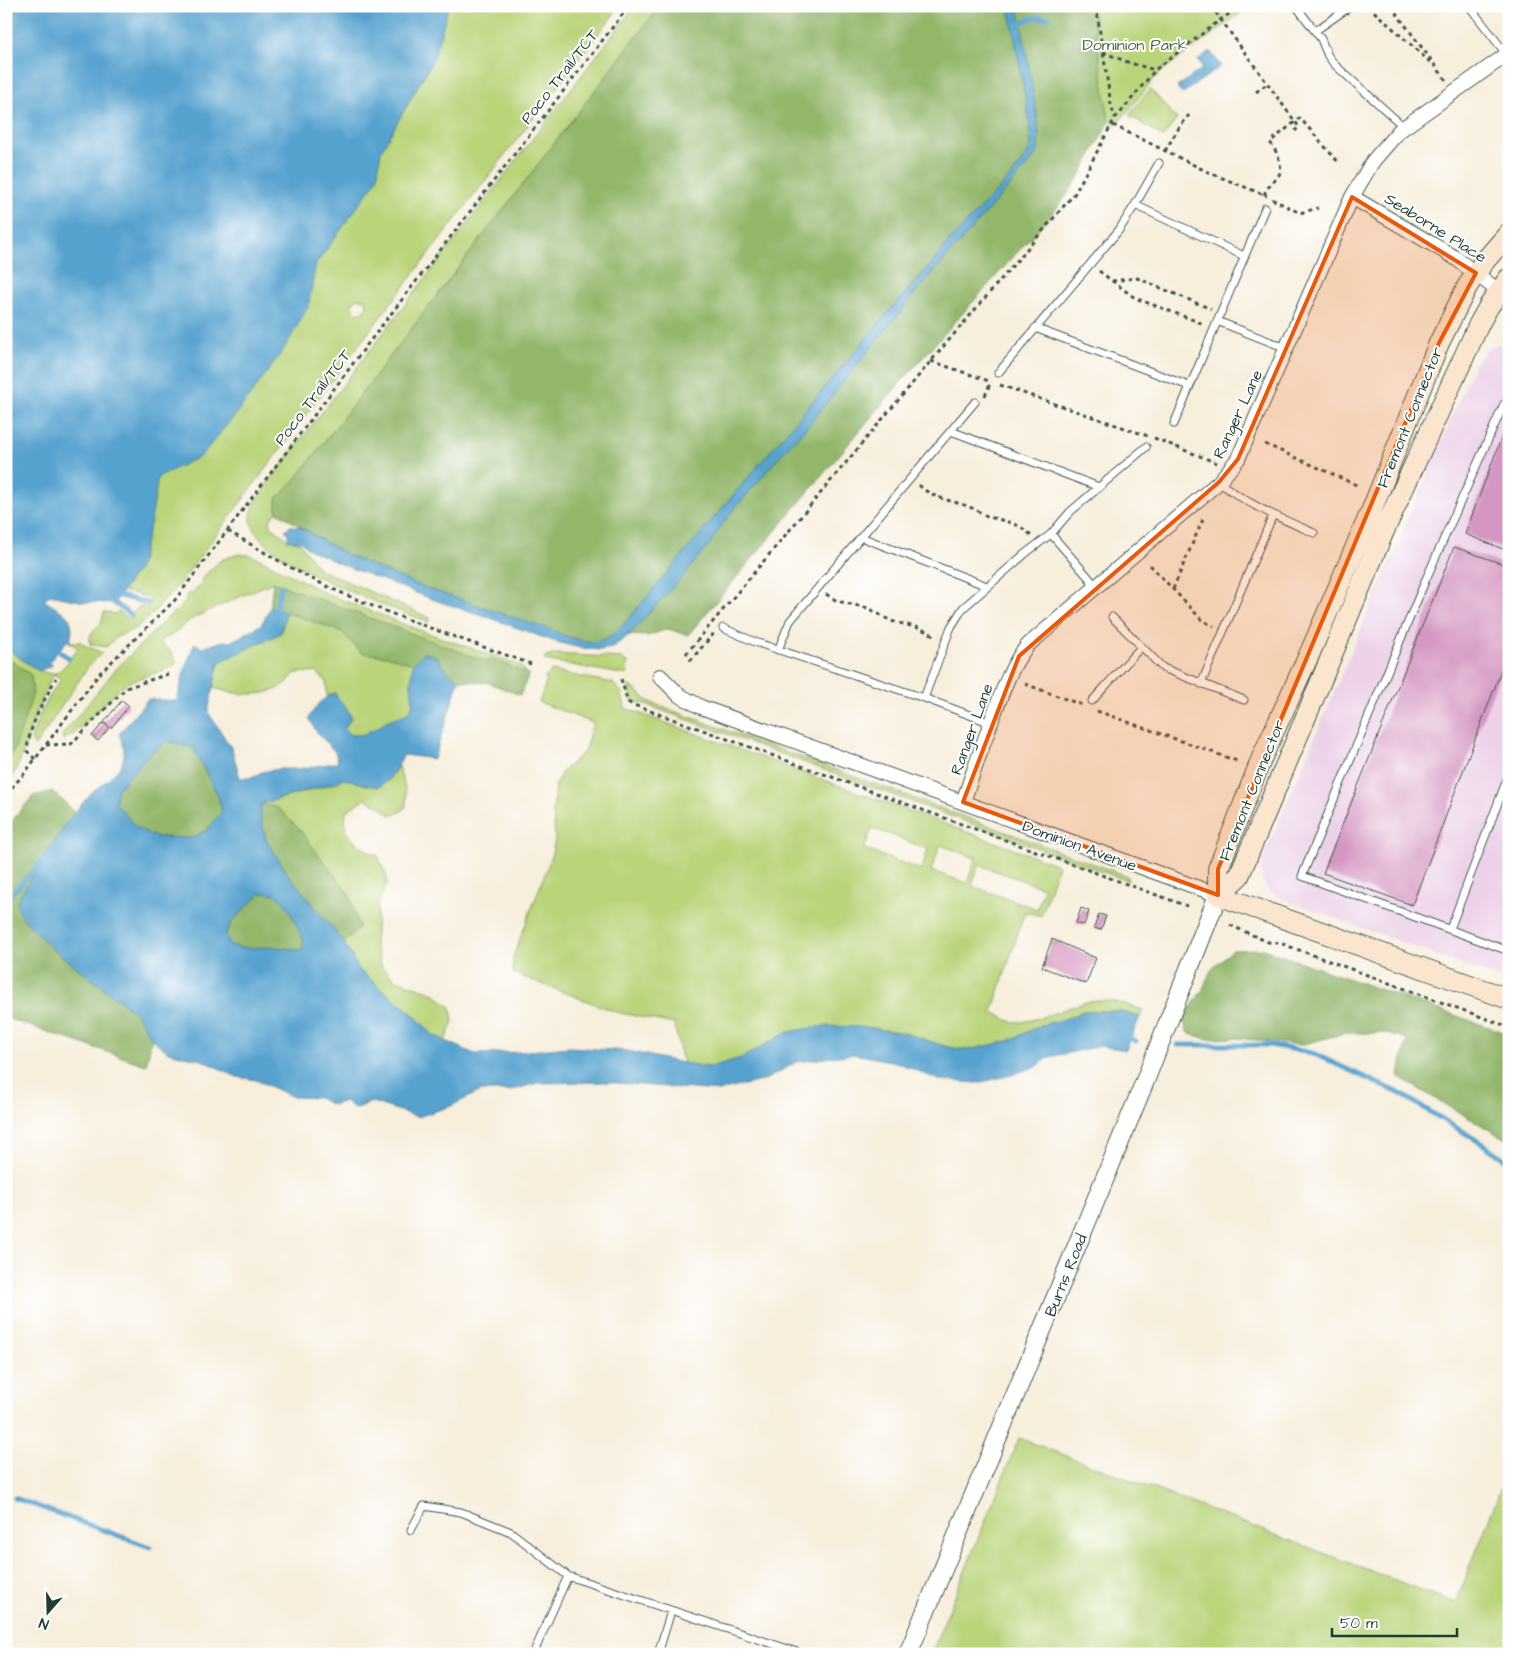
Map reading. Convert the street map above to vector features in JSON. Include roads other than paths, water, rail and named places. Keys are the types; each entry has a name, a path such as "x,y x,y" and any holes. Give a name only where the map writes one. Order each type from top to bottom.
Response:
{"main road":[{"name":"Fremont Connector","path":"1218,895 1218,869 1264,755 1369,516 1438,343 1458,302 1476,272 1509,233"},
{"name":"Fremont Connector","path":"1218,895 1239,876 1402,490 1479,324 1505,289"},
{"name":"Dominion Avenue","path":"1218,895 1509,999"}],"street":[{"name":"Ranger Lane","path":"963,802 1011,669 1019,656 1028,645 1219,482 1234,466 1242,453 1352,196 1373,161 1404,127 1508,54"},
{"name":"Seaborne Place","path":"1352,196 1446,251 1505,289"},
{"name":"Dominion Avenue","path":"660,676 679,695 701,707 1218,895"},
{"name":"Burns Road","path":"908,1654 1154,1059 1218,895"}],"lane":[{"path":"1296,6 1315,31 1334,64 1404,127"},
{"path":"1315,31 1351,6"},
{"path":"1470,6 1508,54"},
{"path":"998,373 1119,230 1158,163"},
{"path":"1135,205 1244,256"},
{"path":"1174,424 1265,208"},
{"path":"1217,320 1286,348"},
{"path":"1035,328 1190,386"},
{"path":"778,650 790,621 975,402"},
{"path":"1509,404 1504,404 1426,579 1302,876 1509,951"},
{"path":"951,431 1098,487"},
{"path":"924,698 944,642 958,614 987,586 1051,534 1070,512 1098,487 1146,447"},
{"path":"1219,482 1242,499 1314,533"},
{"path":"1201,684 1273,515"},
{"path":"1051,534 1096,586"},
{"path":"861,537 987,586"},
{"path":"1112,617 1163,668 1244,700"},
{"path":"723,628 778,650 924,698 991,723"},
{"path":"1092,701 1141,647"},
{"path":"1450,930 1509,774"},
{"path":"411,1530 424,1506 461,1512 510,1532 568,1576 803,1654"},
{"path":"533,1654 568,1576"},
{"path":"658,1654 671,1611"}],"water":[{"path":"6,6 449,6 433,60 381,151 377,180 316,264 308,307 284,349 238,412 201,456 158,477 152,516 140,566 114,603 84,602 50,595 44,600 67,616 72,626 72,633 70,642 67,641 49,662 53,665 39,671 6,648"},
{"path":"1009,6 1017,6 1021,21 1037,115 1038,150 1033,159 910,299 814,419 726,519 711,542 679,581 629,635 612,648 600,650 580,648 553,641 440,602 338,563 307,548 300,540 299,542 288,540 288,534 285,530 291,526 300,527 349,556 423,587 579,640 592,642 610,636 624,624 951,239 1012,175 1030,150 1029,118"},
{"path":"1210,51 1221,66 1182,94 1177,87 1203,68 1198,60"},
{"path":"270,608 286,612 281,633 219,662 208,712 232,749 240,778 249,778 262,772 278,769 298,769 338,762 335,752 316,731 309,718 317,706 335,693 350,714 351,718 344,730 351,735 361,735 379,727 386,721 408,713 413,704 411,684 413,664 424,653 436,656 446,670 459,680 434,759 404,755 388,781 379,787 342,779 261,804 261,821 266,839 287,873 344,942 360,971 414,1015 433,1035 475,1054 569,1047 628,1051 710,1067 741,1058 788,1032 823,1026 866,1027 904,1033 948,1047 968,1050 1008,1041 1042,1025 1071,1017 1083,1011 1119,1011 1140,1017 1126,1050 1100,1046 1050,1057 1037,1066 1012,1075 977,1083 939,1080 896,1062 854,1054 797,1062 765,1080 719,1091 604,1082 537,1083 510,1091 481,1091 451,1106 418,1117 372,1102 355,1109 345,1101 332,1105 319,1098 293,1097 256,1080 237,1077 202,1060 168,1052 152,1039 136,1013 49,946 22,917 16,902 67,822 87,798 113,775 121,765 124,750 119,734 148,699 177,701 185,668 195,643 202,648 223,641 230,642 261,625","holes":["168,741 193,748 218,796 222,812 207,830 192,838 155,837 136,827 115,802 118,789 149,754","261,893 275,894 288,907 304,941 302,950 274,947 240,948 229,944 226,933 232,921"]}],"waterway":[{"path":"1018,24 1035,17 1049,18"},
{"path":"276,609 281,586"},
{"path":"119,596 148,603"},
{"path":"114,603 131,615"},
{"path":"53,647 69,658"},
{"path":"6,900 50,852"},
{"path":"1125,1036 1136,1041"},
{"path":"1178,1045 1270,1045 1312,1053 1401,1094 1509,1162"},
{"path":"15,1498 150,1547"}],"park label":[{"name":"Dominion Park","path":"1135,44"}]}
